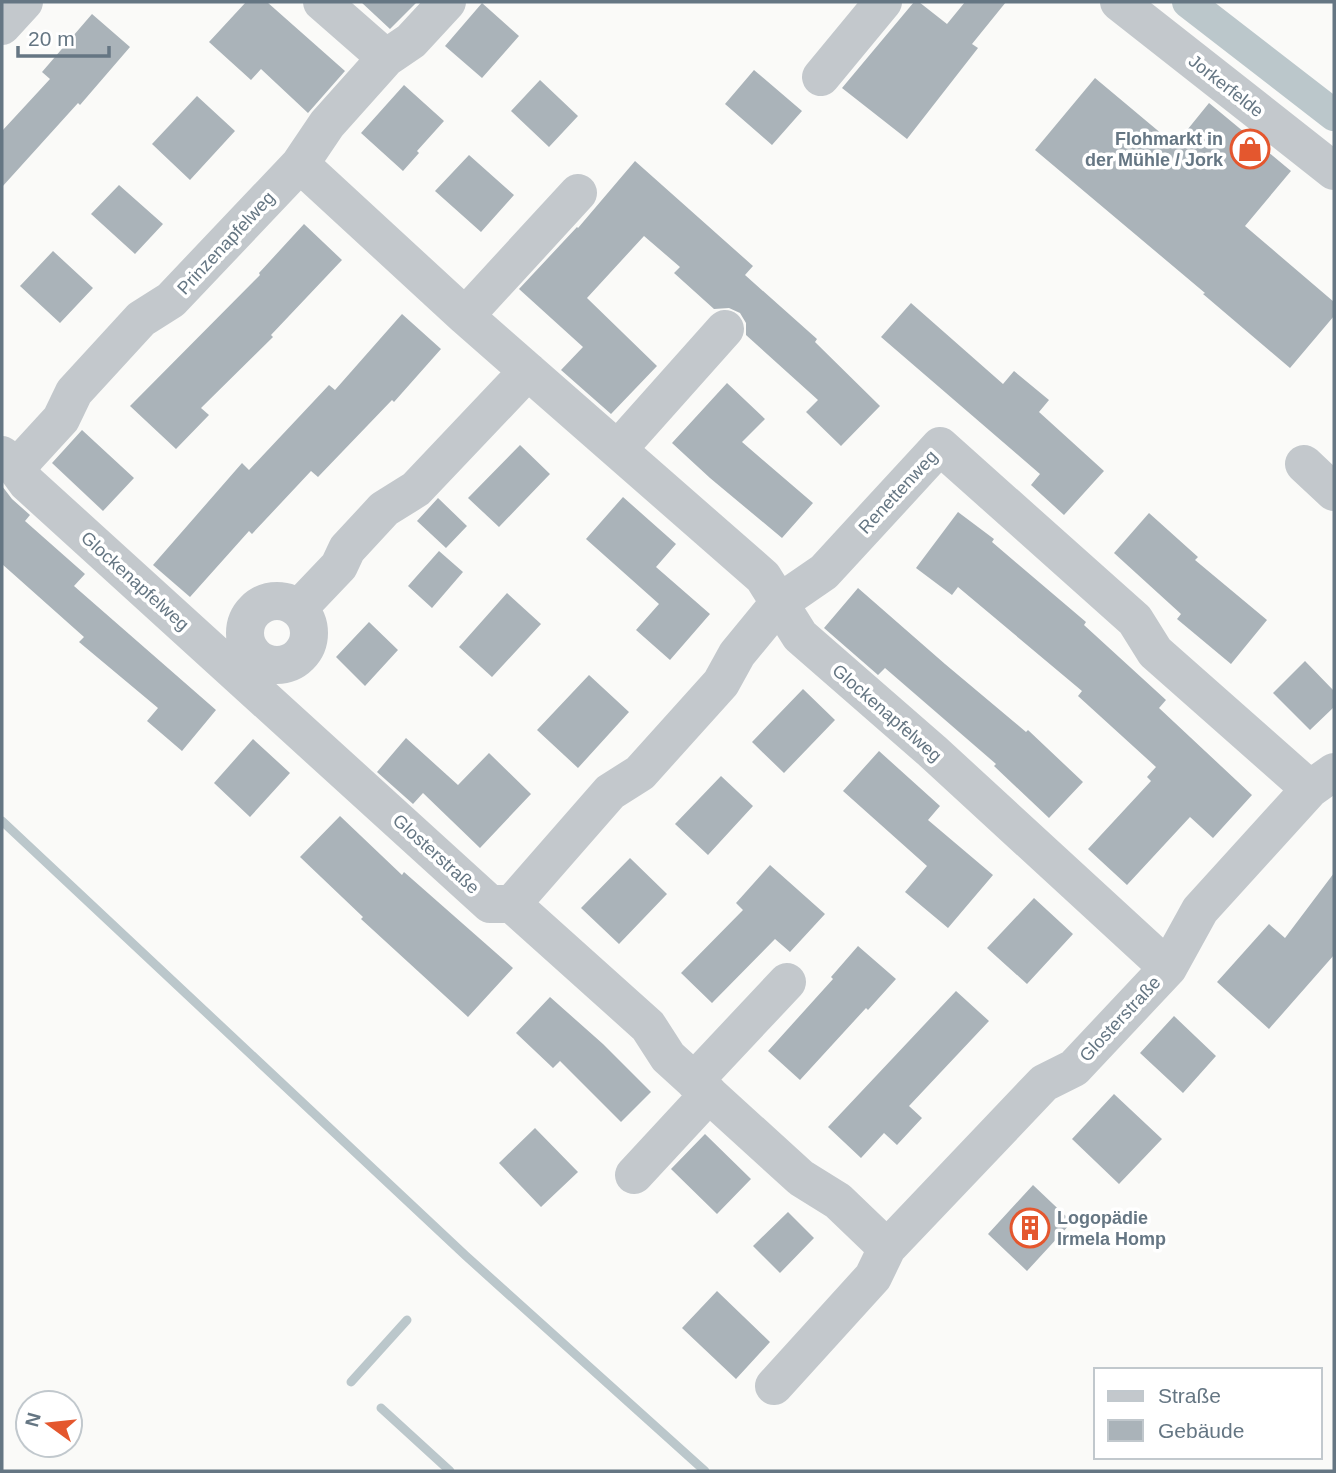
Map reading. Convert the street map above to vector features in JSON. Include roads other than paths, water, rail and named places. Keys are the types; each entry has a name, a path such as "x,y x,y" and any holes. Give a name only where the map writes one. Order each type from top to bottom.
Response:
{"street":[{"path":"2,26 24,2"},
{"path":"322,2 386,58"},
{"name":"Prinzenapfelweg","path":"9,461 61,419 74,392 141,318 171,300 300,164 327,124 386,58 411,41 447,2"},
{"path":"821,77 883,2"},
{"name":"Jorkerfelde","path":"1119,2 1334,171"},
{"name":"Glockenapfelweg","path":"300,164 465,316 764,577 800,636 932,751 1168,968"},
{"path":"465,316 578,193"},
{"path":"618,449 725,329"},
{"path":"247,666 266,663 279,665 291,662 301,654 307,644 309,631 306,619 298,609 339,566 347,549 384,509 416,489 528,371"},
{"name":"Renettenweg","path":"512,904 610,792 640,773 720,683 737,653 779,604 824,572 940,446 1135,620 1155,652 1322,781"},
{"name":"Glockenapfelweg","path":"9,461 27,483 247,666"},
{"path":"1304,464 1334,492"},
{"name":"Glosterstraße","path":"247,666 490,904 512,904 648,1026 668,1057 802,1178 838,1201 887,1248"},
{"name":"Glosterstraße","path":"774,1386 873,1277 887,1248 1044,1083 1074,1068 1168,968 1200,910 1322,781"},
{"path":"634,1175 787,982"}],"waterway":[{"path":"1188,2 1334,115"},
{"path":"2,821 466,1256 705,1471"},
{"path":"351,1382 407,1320"},
{"path":"381,1408 450,1471"}],"place":[{"name":"Flohmarkt in der Mühle / Jork","path":"1250,149"},
{"name":"Logopädie Irmela Homp","path":"1030,1228"}]}
